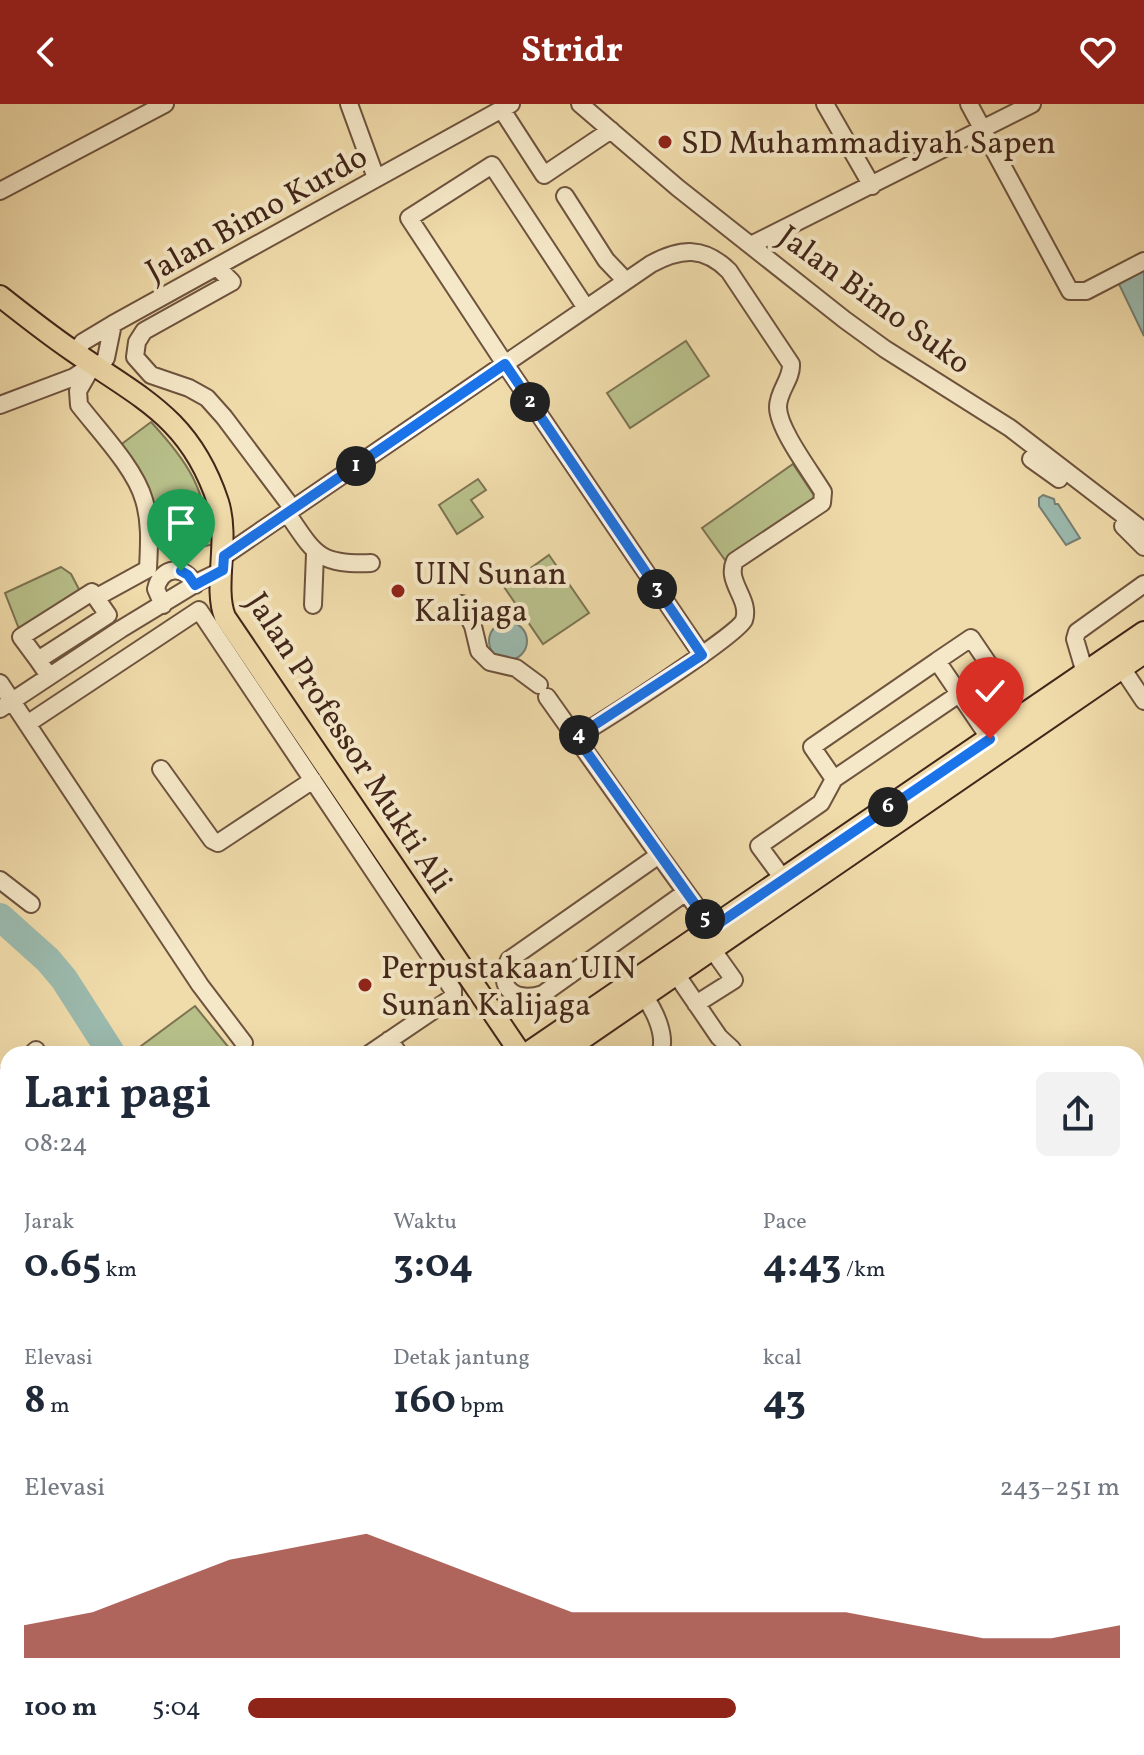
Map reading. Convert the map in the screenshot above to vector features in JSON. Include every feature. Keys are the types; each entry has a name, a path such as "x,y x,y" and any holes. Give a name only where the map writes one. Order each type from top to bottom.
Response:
{"main road":[{"name":"Jalan Professor Mukti Ali","path":"0,296 75,352 142,395 171,420 192,447 218,501 222,519 221,600 225,617 518,1046"},
{"path":"572,1046 712,949 990,739 1144,632"},
{"path":"535,1046 784,880 840,851 1144,653"}],"street":[{"path":"0,191 165,104"},
{"path":"349,104 376,178"},
{"name":"Jalan Bimo Suko","path":"580,104 678,188 845,320 1010,428 1144,531"},
{"path":"825,104 872,186"},
{"path":"969,104 1070,291 1086,291 1144,261"},
{"path":"751,245 1032,104"},
{"path":"506,107 544,175 611,130"},
{"name":"Jalan Bimo Kurdo","path":"75,352 83,342 113,324 506,107"},
{"path":"586,308 492,165 409,218 702,655"},
{"path":"565,196 606,260 625,280"},
{"path":"6,705 195,585 290,511 625,280 668,254 683,251 700,253 718,260 729,271 791,364 778,407 782,423 823,492 822,503 735,561 732,575 746,607 740,626 702,655 576,737"},
{"path":"217,267 232,282 144,331 137,342 135,357 151,375 189,388 207,398 224,417 290,511 315,554 313,605"},
{"path":"0,405 96,366 106,358 113,324"},
{"path":"96,366 78,391 79,405 133,477 143,497 156,589 163,605"},
{"path":"1031,459 1105,509 1144,547"},
{"path":"315,554 345,564 371,563"},
{"path":"97,597 154,573 169,570 188,575 195,585"},
{"path":"1085,673 1075,639 1077,632 1144,584"},
{"path":"38,660 108,615 92,592 21,637 49,676"},
{"path":"462,604 473,626 479,651 490,662 516,668 543,691 712,928"},
{"path":"27,724 199,610 454,993 395,1046"},
{"path":"115,633 129,656"},
{"path":"834,779 812,747 971,638 990,666"},
{"path":"937,661 990,739"},
{"path":"1122,668 1144,701"},
{"path":"0,683 6,705 27,724 200,985 244,1043"},
{"path":"784,880 759,846 821,803 834,779 959,694"},
{"path":"161,769 212,840 218,843 313,780"},
{"path":"659,855 509,960 504,980 509,990 518,998 530,999 543,994 686,892"},
{"path":"377,878 396,867"},
{"path":"0,880 31,904"},
{"path":"696,1004 734,980 712,949"},
{"path":"676,974 719,1037 729,1046"},
{"path":"644,996 654,1011 663,1038 662,1046"}],"green space":[{"path":"686,341 709,376 630,428 607,393"},
{"path":"151,422 176,451 193,478 214,544 168,555 154,503 119,446"},
{"path":"793,464 815,497 725,560 702,528"},
{"path":"478,479 486,490 471,500 483,517 457,534 439,505"},
{"path":"549,555 589,613 543,644 504,587"},
{"path":"61,567 71,574 82,595 21,634 5,593"},
{"path":"195,1006 228,1046 141,1046"}],"shaded area":[{"path":"1144,262 1144,336 1116,278"},
{"path":"1043,495 1054,499 1080,538 1066,545 1039,506 1039,498"},
{"path":"508,622 521,628 527,641 521,654 508,660 495,654 489,641 495,628"}],"waterway":[{"path":"0,917 48,960 64,979 107,1046"}],"place":[{"name":"SD Muhammadiyah Sapen","path":"665,142"},
{"name":"UIN Sunan Kalijaga","path":"398,591"},
{"name":"Perpustakaan UIN Sunan Kalijaga","path":"365,985"}],"route":[{"path":"181,571 195,585 223,570 224,556 505,364 702,655 576,737 712,928 990,739"}]}
